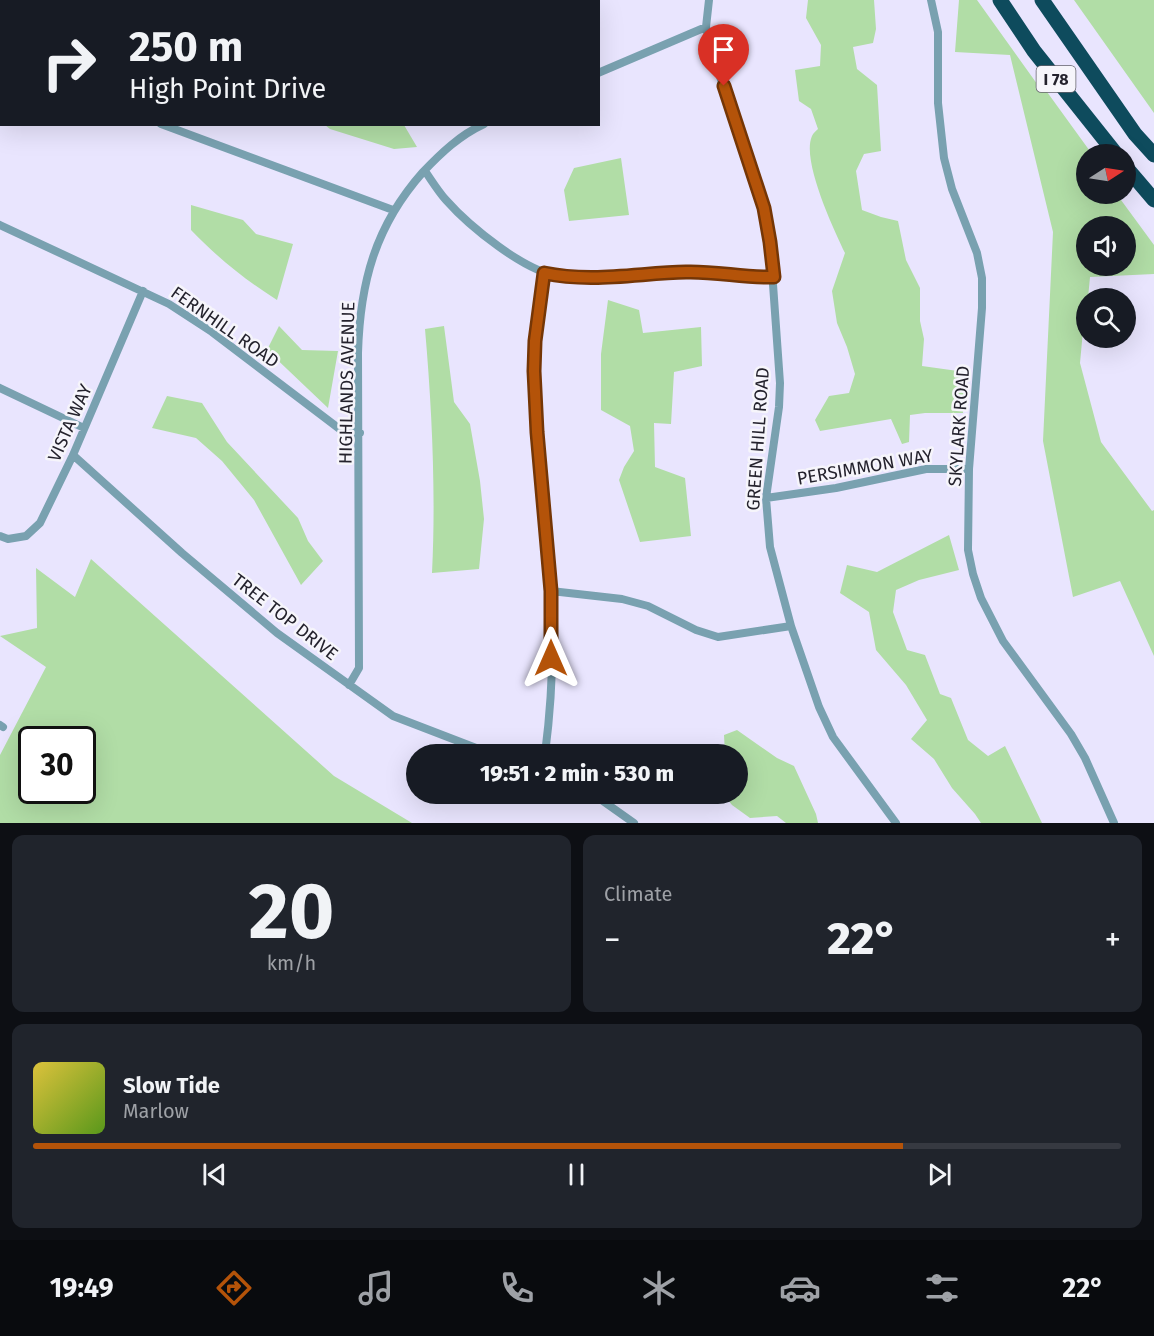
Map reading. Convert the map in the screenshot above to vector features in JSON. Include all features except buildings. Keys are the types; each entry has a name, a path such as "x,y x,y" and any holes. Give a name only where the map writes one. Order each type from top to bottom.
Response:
{"highway":[{"name":"I 78","path":"1000,0 1034,51 1108,144"},
{"name":"I 78","path":"1042,0 1135,134 1154,155"},
{"path":"1136,179 1154,200"}],"street":[{"name":"GREEN HILL ROAD","path":"709,0 706,27 764,208 774,277 780,383 779,407 766,498 770,547 791,626 819,707 833,737 896,823"},
{"name":"SKYLARK ROAD","path":"931,0 938,32 938,103 944,158 955,197 977,253 982,278 982,308 969,469 968,550 981,598 993,623 1016,661 1071,734 1085,758 1114,823"},
{"path":"600,72 706,27"},
{"path":"166,126 393,210"},
{"name":"HIGHLANDS AVENUE","path":"349,685 359,668 358,353 360,309 368,268 393,210 424,171 450,145 480,126"},
{"path":"424,171 446,200 478,230 513,256 544,273 597,278 689,272 757,278 774,277"},
{"name":"FERNHILL ROAD","path":"0,225 169,304 212,332 341,430 360,433"},
{"path":"544,273 535,341 534,371 551,591 550,716 546,744"},
{"name":"VISTA WAY","path":"0,536 17,539 33,532 40,523 143,291"},
{"path":"0,388 84,428"},
{"name":"TREE TOP DRIVE","path":"72,455 277,633 393,716 466,744"},
{"name":"PERSIMMON WAY","path":"766,498 836,488 926,469 969,469"},
{"path":"551,591 622,599 648,606 696,630 718,637 791,626"},
{"path":"607,804 634,823"}],"green space":[{"path":"808,0 874,0 876,29 873,43 853,47 857,69 877,85 881,151 864,154 856,171 862,210 898,221 906,260 920,288 920,321 924,339 922,366 965,372 963,413 910,415 909,442 902,444 891,419 820,431 815,420 829,396 849,393 855,374 837,323 832,291 845,253 815,178 810,147 812,135 818,129 811,109 799,101 795,70 820,66 821,45 806,18"},
{"path":"959,0 977,0 1040,88 1042,85 1085,144 1076,144 1076,204 1124,204 1133,216 1076,216 1076,276 1111,276 1090,277 1089,288 1076,288 1076,348 1081,348 1080,363 1101,442 1152,511 1154,510 1154,656 1120,581 1073,597 1043,441 1053,232 1010,55 955,52"},
{"path":"1074,0 1154,0 1154,113"},
{"path":"326,126 405,126 417,147 394,149"},
{"path":"621,158 629,215 569,221 564,190 574,168"},
{"path":"191,205 243,220 256,234 293,244 277,300 232,268 191,230"},
{"path":"1136,220 1154,245 1154,274 1136,275"},
{"path":"608,300 639,310 643,333 701,327 702,366 674,372 671,424 654,423 655,467 685,478 691,536 640,542 619,480 634,451 630,426 601,410 601,354"},
{"path":"279,326 302,350 338,351 328,408 267,350"},
{"path":"444,326 454,402 470,424 484,519 479,569 432,573 433,451 425,329"},
{"path":"167,396 202,403 227,442 298,518 308,541 323,561 301,585 254,500 222,461 196,438 152,428"},
{"path":"949,535 959,570 919,580 896,590 893,612 907,650 925,655 940,694 951,698 968,740 988,756 1005,746 1042,823 981,823 952,788 934,759 911,739 927,720 906,685 876,650 869,612 840,593 847,565 877,572"},
{"path":"91,559 334,776 412,823 0,823 0,755 46,667 0,636 37,628 36,568 75,597"},
{"path":"737,730 777,758 794,766 818,823 786,823 777,816 750,818 732,805 748,804 748,744 724,744 724,735"}],"route":[{"path":"551,658 551,591 534,371 535,341 544,273 581,278 689,272 725,273 757,278 774,277 764,208 724,86"}]}
